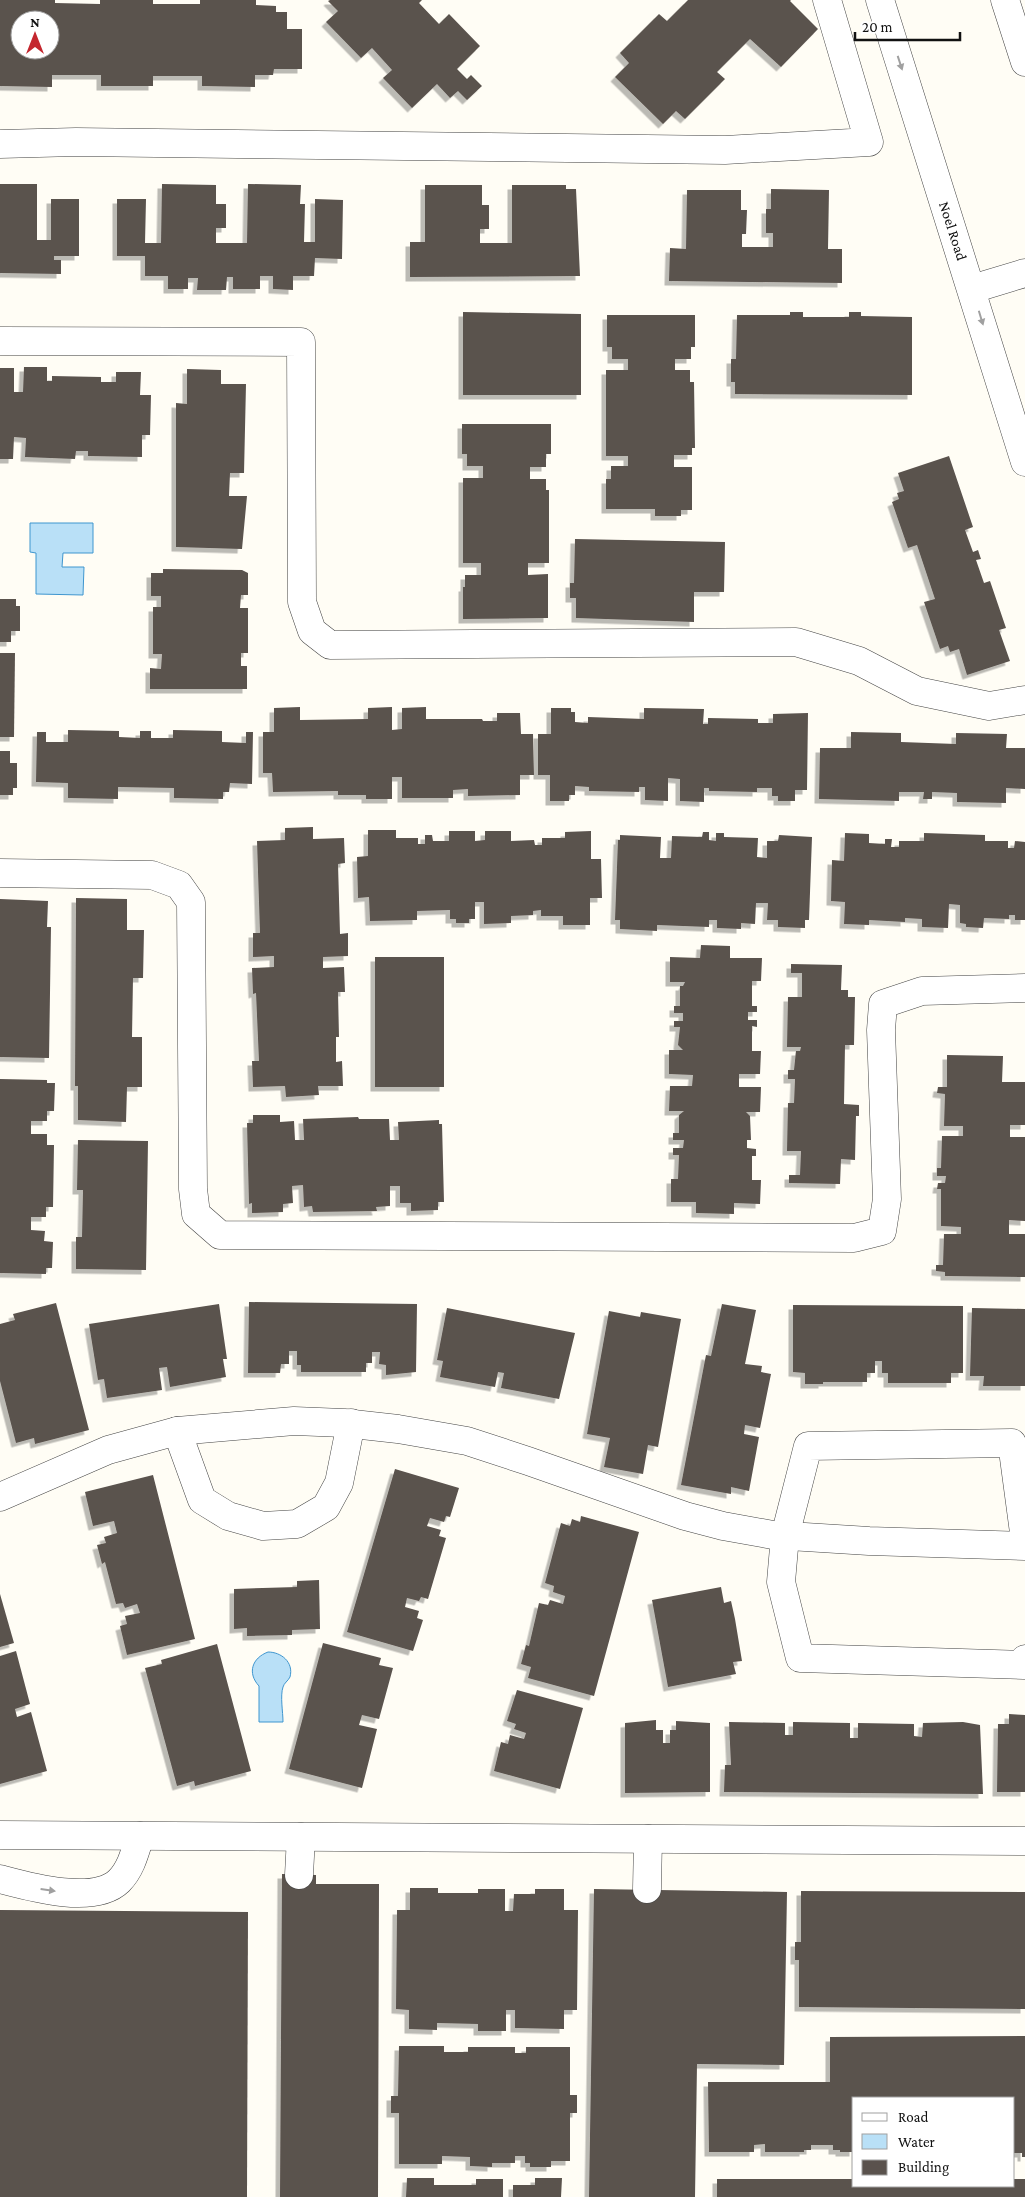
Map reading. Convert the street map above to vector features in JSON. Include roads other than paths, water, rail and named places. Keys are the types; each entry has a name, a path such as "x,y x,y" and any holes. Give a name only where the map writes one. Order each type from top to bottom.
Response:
{"street":[{"path":"0,144 76,142 725,150 869,142 827,0"},
{"name":"Noel Road","path":"880,0 1025,462"},
{"path":"1005,0 1025,62"},
{"path":"972,289 1025,273"},
{"path":"0,341 301,342 302,602 312,631 330,645 796,642 859,661 917,691 989,706 1025,700"},
{"path":"0,873 152,875 179,885 191,902 192,1189 196,1214 220,1235 854,1238 882,1231 887,1199 881,1030 883,1004 922,991 1025,988"},
{"path":"0,1498 108,1450 177,1431 294,1420 352,1423 398,1429 467,1442 528,1461 685,1516 723,1526 785,1536 1025,1546"},
{"path":"177,1431 202,1500 228,1516 263,1526 296,1524 326,1507 339,1483 352,1423"},
{"path":"1025,1540 1012,1443 808,1446 785,1536 780,1582 800,1658 1024,1665 1025,1659"},
{"path":"0,1836 1025,1841"},
{"path":"0,1879 49,1891 99,1892 118,1882 128,1870 140,1836"},
{"path":"300,1875 301,1837"},
{"path":"647,1889 648,1839"}],"water":[{"path":"30,523 93,523 93,553 63,553 62,567 84,567 83,595 36,594 36,553 30,552"},
{"path":"268,1652 282,1656 290,1667 290,1677 284,1684 282,1691 283,1722 259,1722 259,1686 255,1681 252,1671 258,1658"}]}
